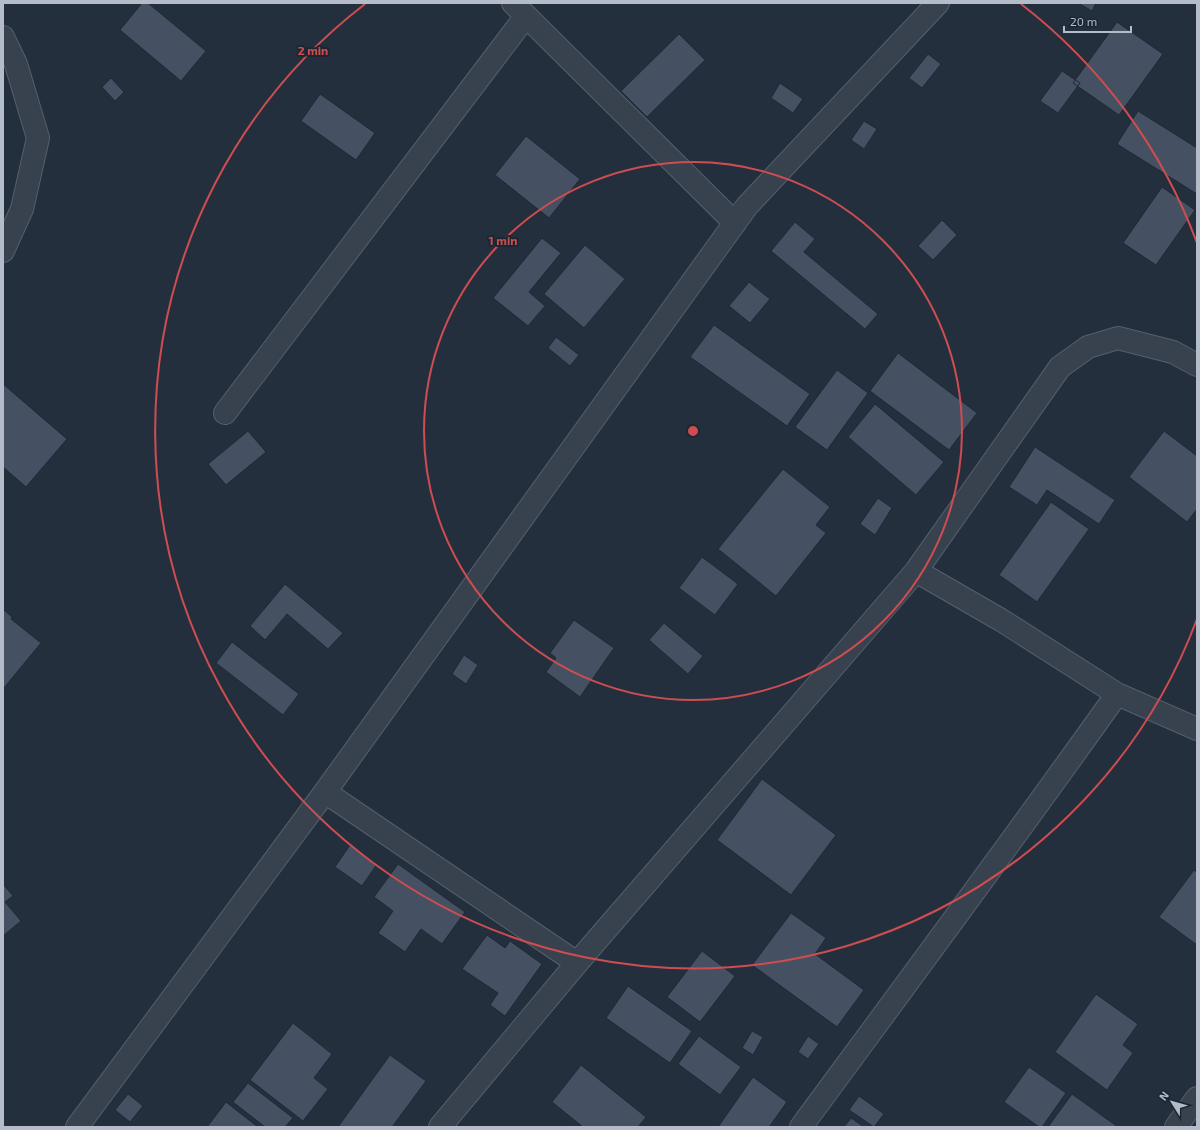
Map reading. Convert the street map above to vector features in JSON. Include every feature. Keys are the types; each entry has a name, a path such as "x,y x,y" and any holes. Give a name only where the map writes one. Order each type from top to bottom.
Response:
{"street":[{"path":"77,1127 324,792 747,206 938,3"},
{"path":"225,413 520,9 735,223"},
{"path":"3,37 16,64 38,138 22,209 3,251"},
{"path":"440,1127 576,963 916,571 1060,367 1088,347 1118,338 1173,352 1197,365"},
{"path":"916,571 1001,620 1117,694 1197,729"},
{"path":"801,1127 1031,815 1117,694"},
{"path":"324,792 576,963"},
{"path":"1176,1127 1197,1098"}],"building":[{"path":"142,3 148,3 206,51 181,81 120,30"},
{"path":"1078,3 1096,3 1092,11"},
{"path":"1117,22 1163,54 1119,115 1073,83"},
{"path":"679,34 705,60 647,117 621,91"},
{"path":"928,54 941,64 922,88 909,78"},
{"path":"1062,71 1080,83 1058,113 1040,101"},
{"path":"111,78 124,92 115,101 102,87"},
{"path":"780,83 803,99 793,113 771,98"},
{"path":"320,94 375,133 356,160 301,121"},
{"path":"1138,111 1197,148 1197,194 1117,144"},
{"path":"864,121 877,129 864,149 851,140"},
{"path":"526,136 580,179 549,218 495,175"},
{"path":"1162,187 1195,210 1156,265 1123,243"},
{"path":"942,220 957,235 933,260 918,246"},
{"path":"795,222 815,239 804,252 878,314 865,329 771,251"},
{"path":"542,238 561,253 529,292 545,306 528,326 493,298"},
{"path":"585,245 625,279 584,328 544,294"},
{"path":"749,282 770,299 750,323 729,306"},
{"path":"714,325 810,394 787,426 690,357"},
{"path":"556,337 579,355 570,366 548,348"},
{"path":"898,353 977,413 949,450 870,391"},
{"path":"837,370 868,393 827,450 795,427"},
{"path":"3,384 67,439 26,487 3,467"},
{"path":"875,404 944,462 916,495 848,437"},
{"path":"248,431 266,452 226,485 208,464"},
{"path":"1164,431 1197,456 1197,509 1187,522 1129,477"},
{"path":"1035,447 1115,500 1099,524 1047,490 1037,505 1009,487"},
{"path":"783,469 830,507 816,525 826,533 776,596 718,549"},
{"path":"878,498 892,508 875,535 860,524"},
{"path":"1051,502 1089,529 1037,602 999,575"},
{"path":"702,557 738,584 715,615 679,588"},
{"path":"285,584 343,633 328,649 287,614 265,640 250,626"},
{"path":"3,609 12,617 11,619 41,643 3,689"},
{"path":"574,620 614,648 580,697 546,672 556,658 550,653"},
{"path":"664,623 703,656 688,674 649,640"},
{"path":"232,642 299,694 283,715 216,663"},
{"path":"464,655 478,665 466,684 452,674"},
{"path":"762,779 836,835 791,895 717,840"},
{"path":"350,845 377,864 362,886 335,867"},
{"path":"398,864 465,912 442,944 421,929 405,952 378,933 393,911 374,897"},
{"path":"1194,870 1197,873 1197,945 1159,917"},
{"path":"3,884 13,896 5,902 21,921 3,936"},
{"path":"791,913 826,938 815,954 864,990 837,1027 752,965"},
{"path":"487,935 505,948 510,941 542,964 505,1016 490,1005 498,993 462,969"},
{"path":"702,951 735,976 700,1022 667,997"},
{"path":"628,986 692,1031 670,1063 606,1018"},
{"path":"1096,994 1138,1024 1123,1045 1133,1053 1107,1090 1055,1052"},
{"path":"293,1023 332,1054 314,1078 328,1089 303,1121 250,1080"},
{"path":"752,1031 763,1037 753,1055 742,1048"},
{"path":"699,1036 741,1067 720,1095 678,1064"},
{"path":"808,1036 819,1044 808,1059 798,1052"},
{"path":"390,1055 426,1081 392,1127 338,1127"},
{"path":"581,1065 646,1117 638,1127 583,1127 552,1102"},
{"path":"1029,1067 1066,1093 1042,1127 1039,1127 1004,1102"},
{"path":"753,1077 787,1102 769,1127 718,1127"},
{"path":"248,1083 293,1118 285,1127 265,1127 233,1102"},
{"path":"128,1094 143,1106 130,1122 115,1110"},
{"path":"1072,1094 1118,1127 1048,1127"},
{"path":"859,1096 884,1114 874,1127 849,1110"},
{"path":"226,1102 258,1127 207,1127"},
{"path":"851,1118 864,1127 844,1127"}]}
